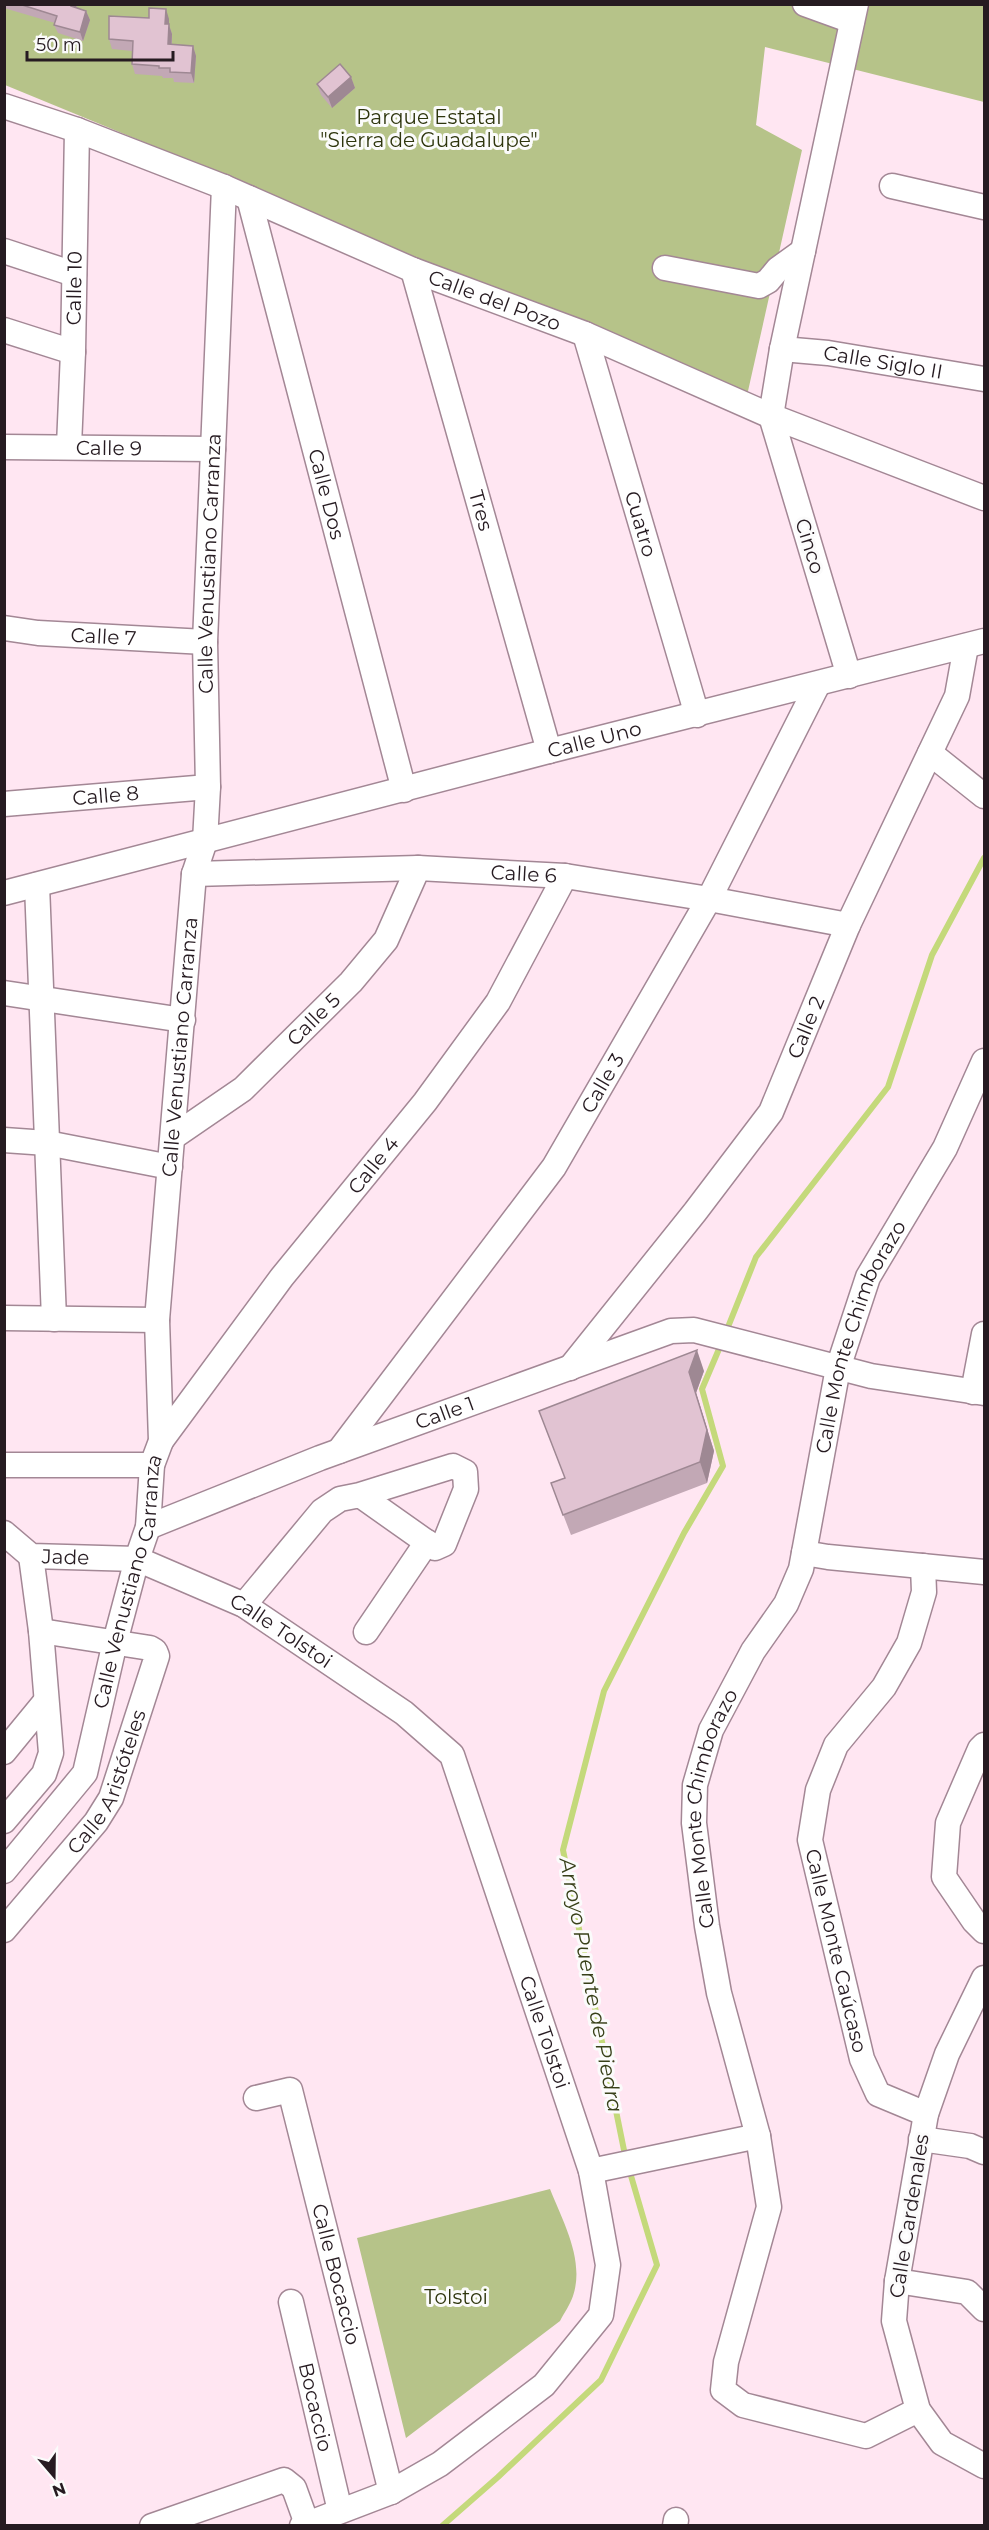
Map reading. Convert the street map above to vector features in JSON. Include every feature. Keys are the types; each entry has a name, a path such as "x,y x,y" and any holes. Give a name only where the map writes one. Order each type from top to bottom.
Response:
{"street":[{"path":"771,416 782,349 854,13 805,4"},
{"name":"Calle del Pozo","path":"4,106 77,130 224,188 413,270 585,334 771,416 984,498"},
{"name":"Calle 10","path":"69,446 77,130"},
{"path":"892,186 984,207"},
{"name":"Calle Venustiano Carranza","path":"4,1871 85,1773 115,1642 148,1527 152,1464 161,1441 157,1320 194,874 205,841 208,787 205,642 224,188"},
{"name":"Calle Dos","path":"249,198 404,790"},
{"path":"4,251 74,273"},
{"path":"665,267 759,286 803,251"},
{"name":"Tres","path":"413,270 549,751"},
{"path":"4,330 73,352"},
{"name":"Cuatro","path":"585,334 697,715"},
{"name":"Calle Siglo II","path":"782,349 984,374"},
{"name":"Cinco","path":"771,416 849,676"},
{"name":"Calle 9","path":"4,447 213,448"},
{"name":"Calle 7","path":"4,628 38,633 205,642"},
{"name":"Calle Uno","path":"4,893 975,643"},
{"name":"Calle 2","path":"570,1368 695,1212 771,1112 848,925 957,696 975,643"},
{"name":"Calle 3","path":"339,1451 554,1167 709,899 818,684"},
{"path":"930,753 984,796"},
{"name":"Calle 8","path":"4,804 208,787"},
{"name":"Calle 6","path":"194,874 418,868 565,876 709,899 848,925"},
{"name":"Calle 5","path":"173,1137 243,1089 351,982 386,940 418,868"},
{"name":"Calle 4","path":"161,1441 282,1276 425,1102 498,1002 565,876"},
{"path":"37,885 54,1319"},
{"path":"4,993 183,1020"},
{"name":"Calle Monte Chimborazo","path":"918,2410 867,2436 743,2405 723,2390 726,2362 769,2208 758,2136 718,1993 694,1823 695,1785 711,1730 753,1651 786,1604 801,1569 838,1368 868,1277 945,1148 984,1061"},
{"path":"4,1140 47,1143 170,1167"},
{"path":"4,1318 157,1320"},
{"name":"Calle 1","path":"148,1527 339,1451 671,1331 693,1330 748,1342 871,1376 979,1393"},
{"path":"979,1393 984,1334"},
{"path":"4,1465 152,1464"},
{"path":"244,1605 322,1511 340,1499 453,1466 465,1472 466,1489 444,1544 435,1548 360,1495"},
{"name":"Jade","path":"4,1533 31,1556 137,1559"},
{"path":"366,1632 427,1542"},
{"path":"804,1552 984,1572"},
{"path":"4,1821 44,1774 51,1752 31,1556"},
{"name":"Calle Tolstoi","path":"137,1559 244,1605 404,1713 452,1755 591,2171 608,2265 601,2315 544,2385 440,2464 390,2492 304,2525"},
{"name":"Calle Monte Caúcaso","path":"923,1566 924,1592 909,1643 884,1686 836,1745 819,1790 810,1840 862,2060 878,2094 926,2114"},
{"path":"40,1631 115,1642"},
{"name":"Calle Aristóteles","path":"4,1930 96,1822 111,1798 157,1656 150,1648 115,1642"},
{"path":"4,1752 45,1702"},
{"path":"984,1745 980,1749 948,1823 944,1877 974,1921 984,1931"},
{"name":"Calle Cardenales","path":"983,1985 947,2054 926,2114 897,2281 894,2320 918,2410 942,2444 984,2466"},
{"name":"Calle Bocaccio","path":"256,2098 291,2090 390,2492"},
{"path":"591,2171 758,2136"},
{"path":"921,2139 970,2146 984,2152"},
{"path":"897,2281 967,2292 984,2308"},
{"name":"Bocaccio","path":"291,2302 340,2511"},
{"path":"152,2526 284,2480 294,2488 304,2525"}],"green space":[{"name":"Parque Estatal \"Sierra de Guadalupe\"","path":"4,5 984,5 984,102 765,47 756,125 802,150 746,400 231,186 214,171 5,85"},
{"name":"Tolstoi","path":"550,2189 571,2241 574,2255 576,2282 569,2306 560,2321 406,2438 357,2238"}],"building":[{"path":"19,4 72,4 71,6 86,11 80,32 54,25 57,16"},
{"path":"149,8 166,9 165,24 169,24 168,44 193,46 191,73 170,72 170,68 132,64 133,41 109,39 109,16 149,18"},
{"path":"340,64 351,77 328,97 317,84"},
{"path":"697,1350 689,1372 707,1430 700,1462 563,1515 551,1483 565,1478 539,1411"}],"waterway":[{"name":"Arroyo Puente de Piedra","path":"726,1332 756,1257 888,1087 932,955 984,858"},
{"name":"Arroyo Puente de Piedra","path":"626,2160 563,1850 604,1691 684,1533 723,1466 702,1389 722,1342"},
{"name":"Arroyo Puente de Piedra","path":"442,2526 601,2380 657,2265 629,2169"}]}
